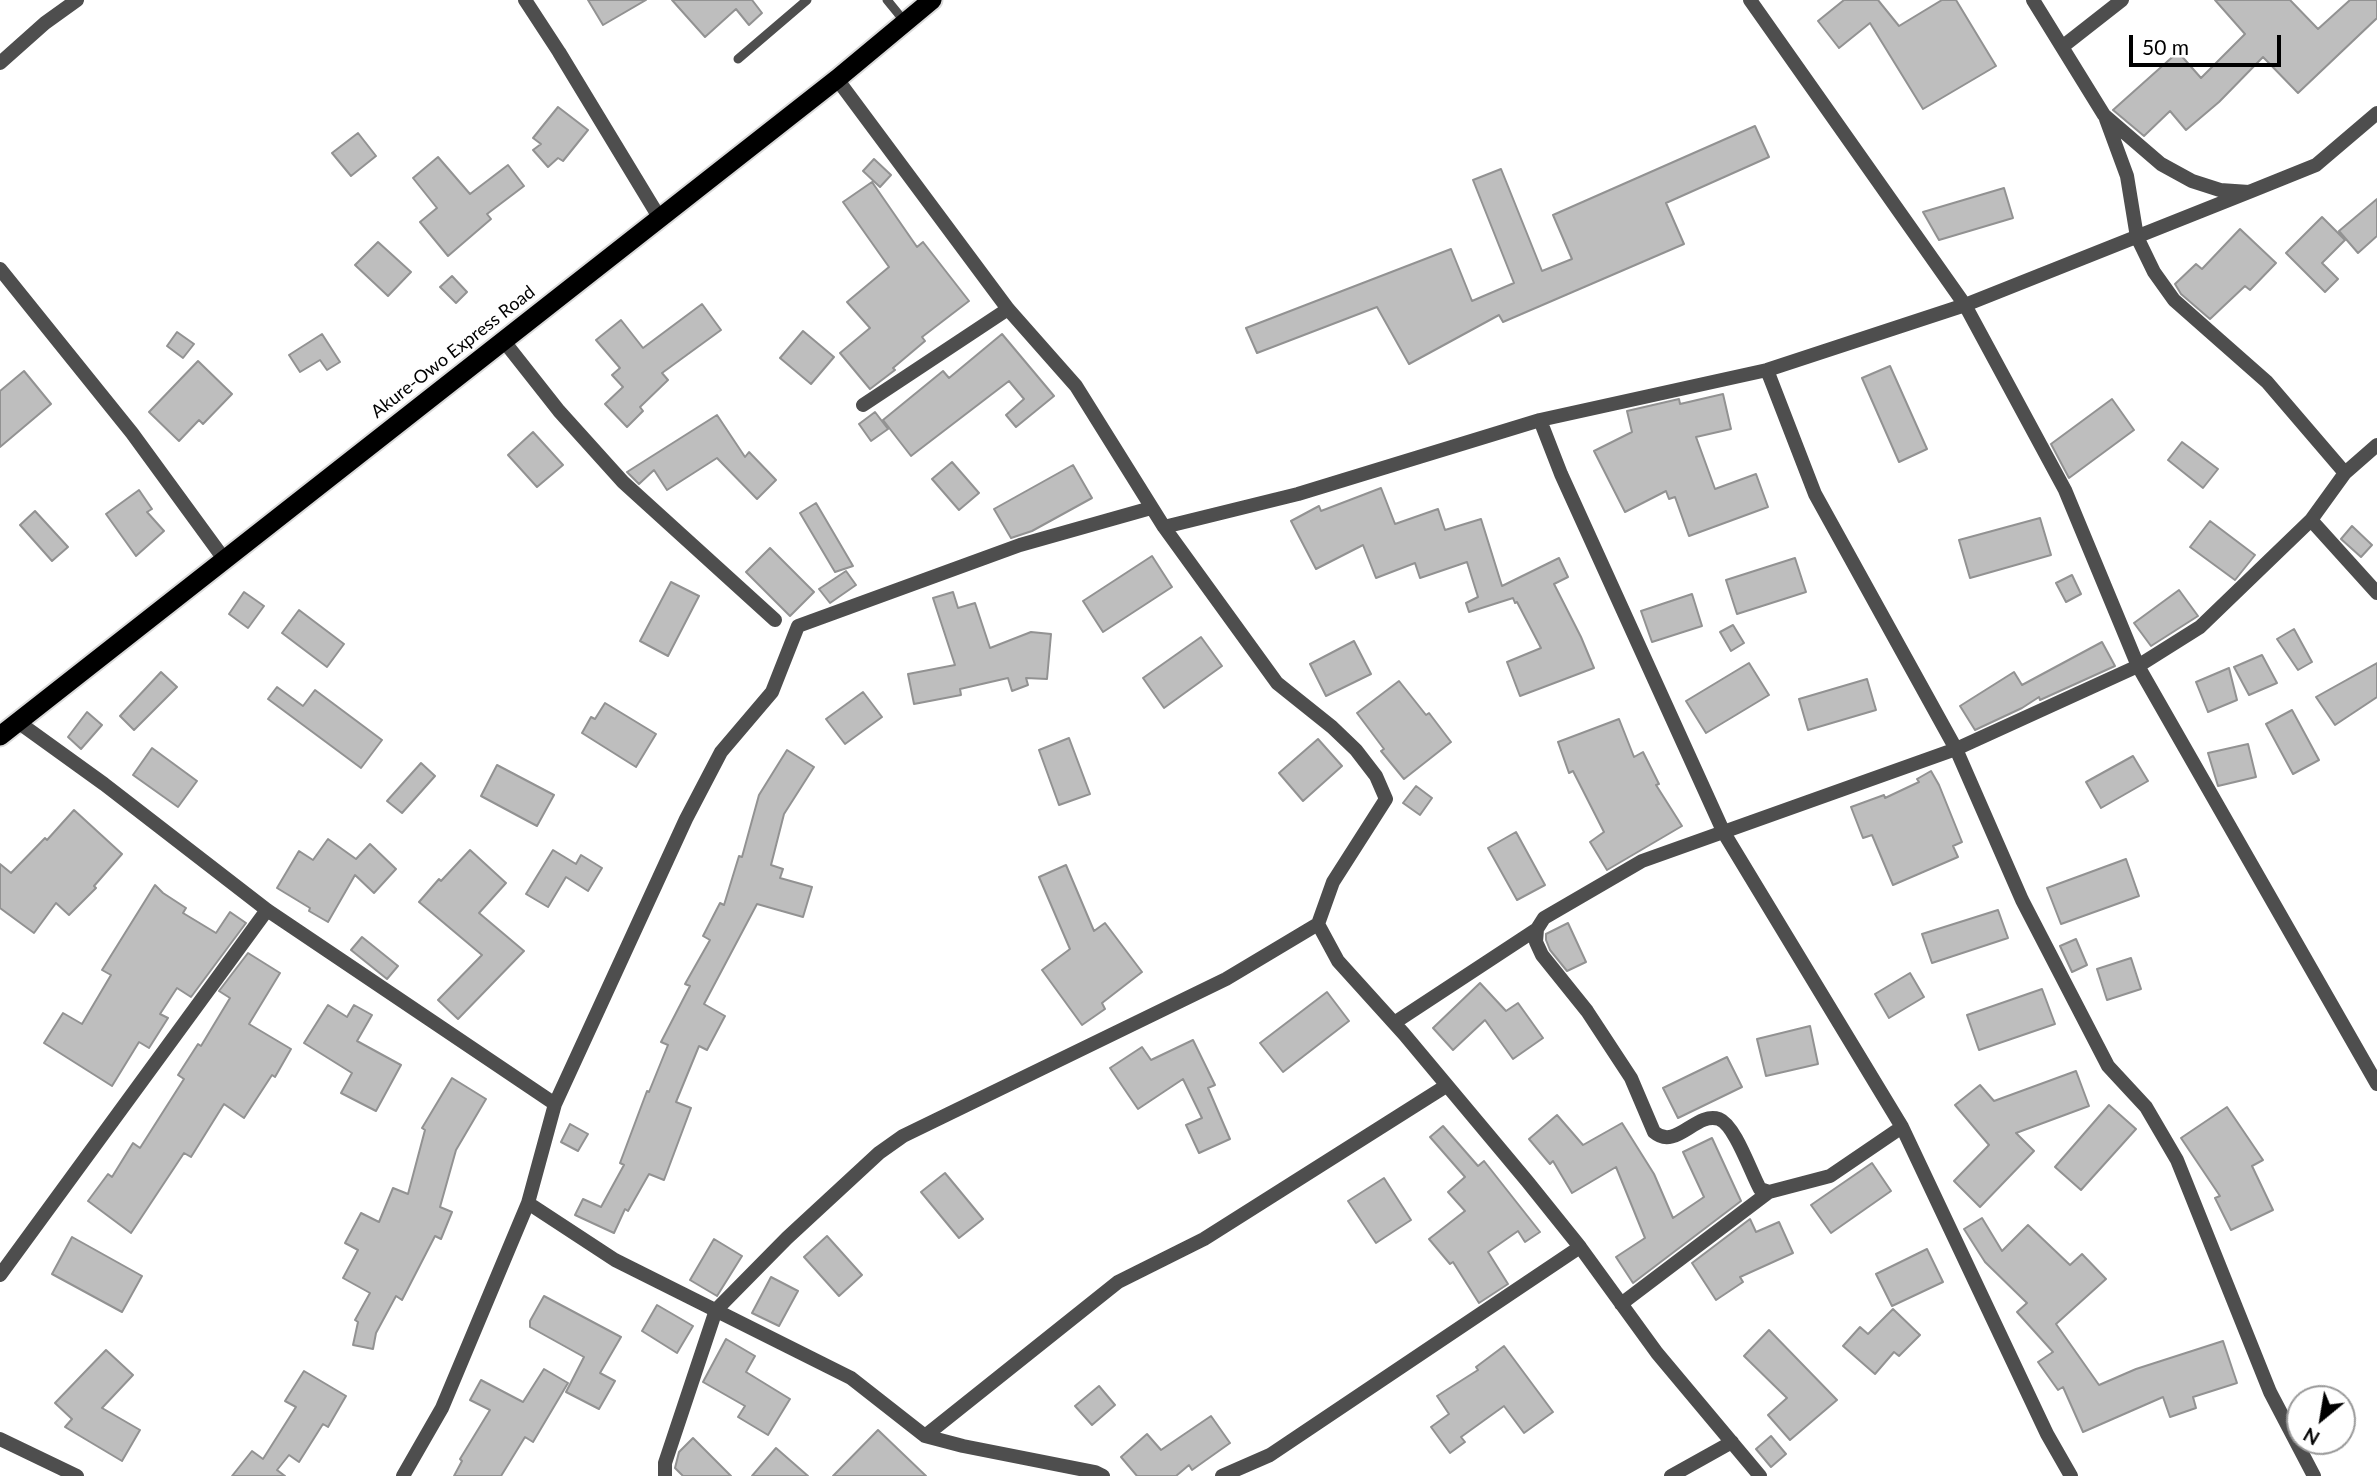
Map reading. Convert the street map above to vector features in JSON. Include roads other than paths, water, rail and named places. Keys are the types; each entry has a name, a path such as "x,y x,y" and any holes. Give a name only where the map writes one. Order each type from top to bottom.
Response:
{"highway":[{"name":"Akure-Owo Express Road","path":"0,736 837,79 932,0"}],"street":[{"path":"0,62 76,0"},
{"path":"524,0 559,52 659,217"},
{"path":"1750,0 1965,305 2065,490 2138,666 2377,1084"},
{"path":"2033,0 2104,115 2127,176 2137,237 2154,272 2174,300 2267,382 2345,472"},
{"path":"2062,47 2122,0"},
{"path":"665,1476 665,1463 716,1310 787,1238 879,1153 903,1136 1226,979 1318,924 1334,881 1386,799 1376,776 1356,750 1278,683 1164,527 1076,386 1008,309 837,79"},
{"path":"1164,527 1298,494 1541,419 1767,370 1965,305 2316,165 2377,113"},
{"path":"2104,115 2161,164 2192,181 2220,190 2249,192"},
{"path":"0,269 132,433 224,559"},
{"path":"863,405 1008,309"},
{"path":"503,340 559,411 623,482 775,620"},
{"path":"1767,370 1815,494 1956,749 2022,900 2108,1066 2146,1107 2177,1160 2270,1392 2314,1476"},
{"path":"1541,419 1562,474 1724,833 1902,1127 2047,1434 2071,1476"},
{"path":"1394,1023 1537,929 1544,918 1642,862 1956,749 2138,666 2200,627 2311,520 2345,472 2377,445"},
{"path":"403,1476 442,1408 528,1203 555,1104 686,819 721,752 772,692 798,626 1020,545 1152,508"},
{"path":"2311,520 2377,593"},
{"path":"18,722 104,783 267,910 555,1104"},
{"path":"0,1275 267,910"},
{"path":"1318,924 1338,961 1527,1181 1580,1247 1657,1353 1760,1476"},
{"path":"1537,929 1536,942 1542,955 1587,1011 1631,1078 1654,1132 1660,1138 1669,1138 1710,1118 1720,1119 1730,1128 1760,1189 1769,1192"},
{"path":"925,1436 1118,1282 1204,1240 1446,1086"},
{"path":"1621,1304 1769,1192 1830,1176 1902,1127"},
{"path":"528,1203 615,1260 851,1378 925,1436 1103,1476"},
{"path":"1222,1476 1270,1455 1580,1247"},
{"path":"0,1439 77,1476"},
{"path":"1671,1476 1732,1442"}],"lane":[{"path":"738,60 807,0"},
{"path":"887,0 905,22"}]}
